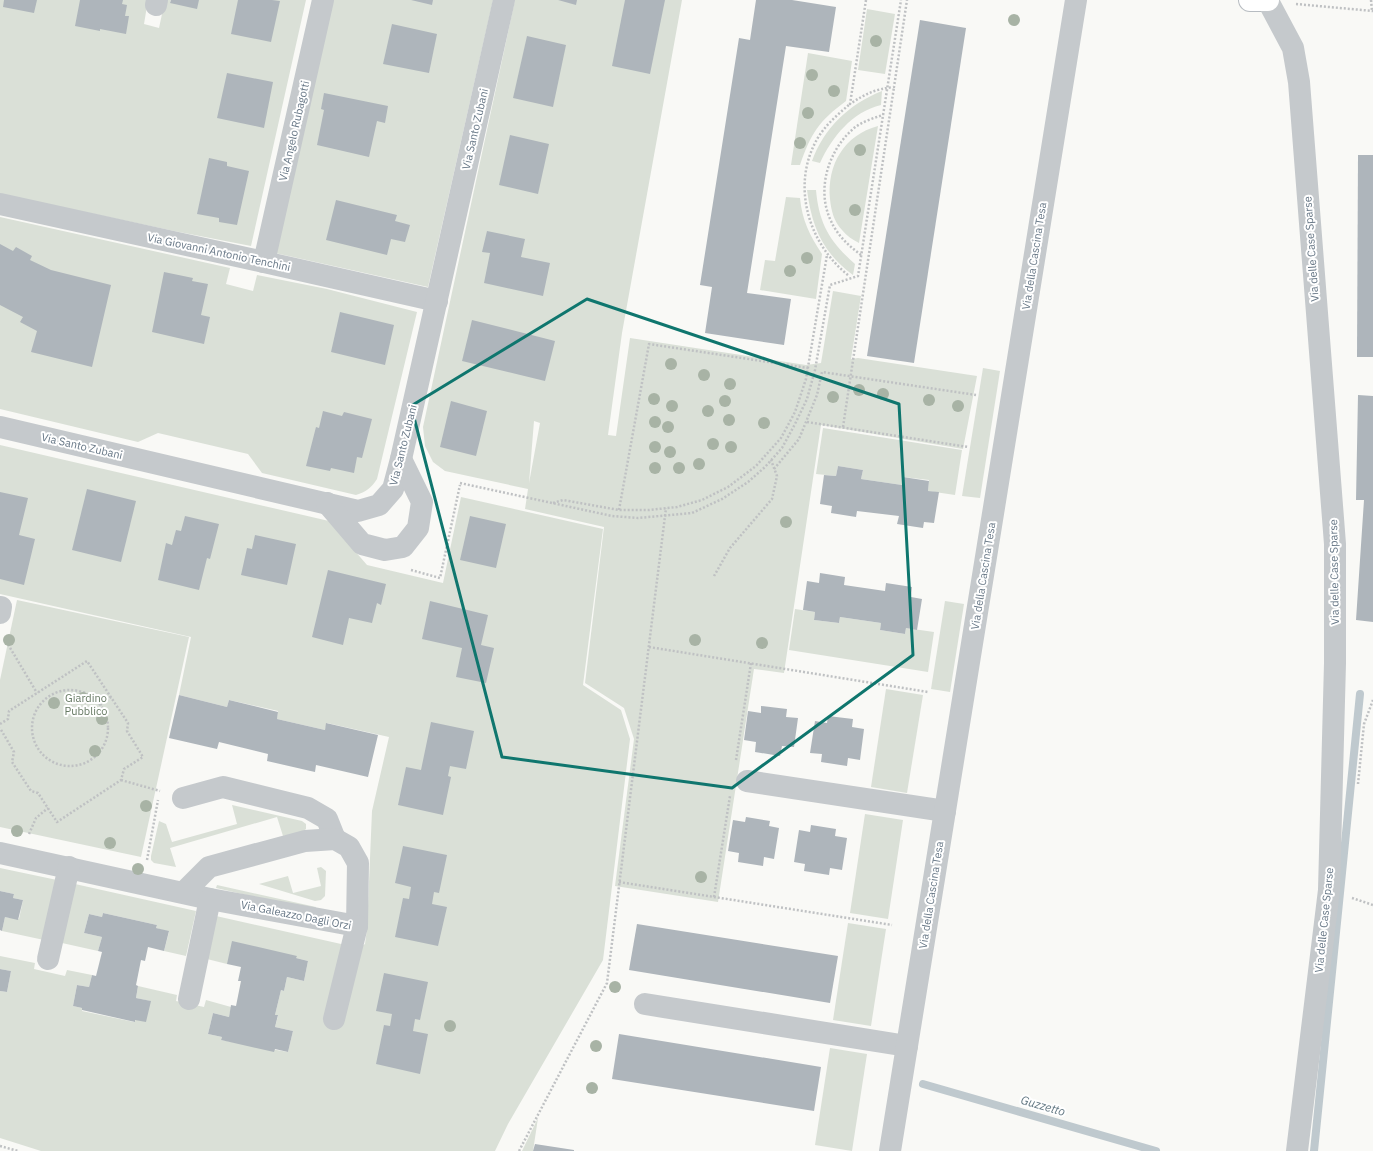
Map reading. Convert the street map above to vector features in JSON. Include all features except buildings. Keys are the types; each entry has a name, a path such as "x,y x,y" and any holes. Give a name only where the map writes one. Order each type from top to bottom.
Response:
{"street":[{"name":"Via Angelo Rubagotti","path":"264,262 323,0"},
{"name":"Via Santo Zubani","path":"0,427 358,511 379,505 393,489 401,459 504,0"},
{"name":"Via della Cascina Tesa","path":"890,1151 1076,0"},
{"name":"Via delle Case Sparse","path":"1262,0 1293,48 1299,82 1335,544 1335,663 1329,890 1297,1151"},
{"name":"Via Giovanni Antonio Tenchini","path":"0,204 437,301"},
{"path":"327,503 362,544 385,550 403,547 418,528 422,502 401,459"},
{"path":"747,781 945,811"},
{"path":"183,798 223,787 308,808 327,819 335,839 305,841 209,867 183,893"},
{"name":"Via Galeazzo Dagli Orzi","path":"0,852 210,899 357,926 358,863 349,847 335,839"},
{"path":"48,959 69,867"},
{"path":"189,999 210,899"},
{"path":"334,1019 357,926"},
{"path":"645,1004 907,1046"}],"path":[{"path":"850,104 866,0"},
{"path":"460,484 612,516 638,518 692,513 722,499 748,482 782,448 807,399 815,370 830,285 858,276 901,0"},
{"path":"843,427 907,0"},
{"path":"1262,0 1372,11 1371,0"},
{"path":"848,275 836,266 816,235 807,211 804,187 805,174 809,158 816,142 830,123 850,104 871,91 894,87"},
{"path":"861,255 838,234 830,221 824,188 833,152 842,140 854,128 883,114"},
{"path":"552,503 563,500 619,510 649,510 678,507 702,500 728,487 756,466 781,438 795,412 808,368 827,254"},
{"path":"619,510 649,344 808,368"},
{"path":"774,469 799,439 817,395 822,372 976,395"},
{"path":"807,422 968,447"},
{"path":"714,576 730,548 772,499 777,476 771,460"},
{"path":"519,1151 607,983 666,508"},
{"path":"6,641 37,693"},
{"path":"649,647 928,692"},
{"path":"0,724 8,720 9,711 87,661 128,723 127,731 143,757 124,769 121,780 57,822 38,793 31,792 12,762 14,752 0,728"},
{"path":"74,690 86,693 100,705 104,710 108,723 108,736 103,748 95,758 84,764 71,767 58,765 46,759 38,749 33,738 32,726 34,714 41,703 51,695 62,691 74,690"},
{"path":"100,705 111,697"},
{"path":"121,780 160,791 146,866"},
{"path":"27,840 36,818 48,808"},
{"path":"619,882 892,925"},
{"path":"0,1146 18,1151"}],"highlighted area":[{"path":"587,299 899,404 913,655 732,788 502,757 411,406"}],"green space":[{"path":"0,0 148,0 144,24 159,28 165,0 171,0 170,3 199,0 306,0 251,246 0,194"},
{"path":"331,0 493,0 428,287 275,253"},
{"path":"515,0 682,0 622,333 608,435 616,436 630,338 806,365 821,363 833,291 861,296 851,359 858,358 977,376 963,449 821,425 784,673 754,669 718,902 615,886 634,739 624,708 585,683 604,527 525,509 528,489 445,471 433,462 425,446 423,427","holes":["534,421 540,423 529,483"]},
{"path":"867,9 895,14 885,74 858,70"},
{"path":"808,53 852,61 846,101 829,115 817,128 808,144 800,165 791,165"},
{"path":"882,91 881,105 861,113 852,120 837,135 820,163 812,161 823,138 839,118 870,96"},
{"path":"878,126 859,243 846,234 835,220 830,199 831,175 840,153 847,144 866,130"},
{"path":"807,190 816,190 823,223 832,240 855,264 853,275 833,257 820,238 812,216"},
{"path":"786,197 800,198 807,228 822,254 816,299 760,290 765,260 775,261"},
{"path":"0,217 230,268 226,284 253,291 257,275 327,289 417,312 377,479 373,485 356,495 262,473 248,454 158,433 138,442 0,409"},
{"path":"983,368 1000,371 980,498 962,496"},
{"path":"823,428 962,450 955,495 928,491 929,480 903,477 902,485 861,479 863,470 838,466 836,476 816,474"},
{"path":"0,445 329,521 367,565 443,583 461,497 603,529 583,685 621,710 630,739 603,960 508,1124 495,1151 41,1151 0,1138 0,991 7,992 11,971 0,969 0,956 35,963 34,969 65,976 67,970 92,975 89,987 77,985 73,1006 82,1008 82,1011 134,1022 150,1001 136,998 138,986 177,995 176,1001 204,1007 206,1000 231,1007 229,1017 213,1013 208,1034 222,1037 221,1040 288,1052 293,1031 275,1027 278,1016 275,1015 281,990 284,991 287,977 304,981 308,961 296,958 227,964 207,959 216,916 359,948 365,944 367,929 372,811 389,737 327,723 325,730 277,719 278,711 229,700 227,707 179,695 191,637 0,594"},
{"name":"Giardino Pubblico","path":"17,600 189,637 141,857 0,827 0,680"},
{"path":"945,601 964,604 950,692 931,689"},
{"path":"795,609 815,612 814,620 839,623 840,617 881,623 880,630 905,634 906,628 934,632 928,672 789,650"},
{"path":"886,689 923,695 907,793 871,787"},
{"path":"232,805 302,821 306,824 306,829 302,832 283,836 277,817 170,848 176,867 154,863 151,860 159,821 166,824 172,842 237,824"},
{"path":"865,814 903,820 888,919 850,913"},
{"path":"321,867 326,871 325,896 321,900 315,901 259,884 288,876 293,893 321,886 317,868"},
{"path":"0,868 57,880 44,940 2,931 5,917 19,919 23,900 13,898 14,894 0,891"},
{"path":"75,884 196,911 186,956 164,951 169,932 156,928 157,925 103,913 102,917 89,914 84,933 102,937 98,951 62,943"},
{"path":"217,885 316,907 316,911 216,888"},
{"path":"848,923 886,929 871,1026 833,1020"},
{"path":"830,1048 867,1054 852,1151 815,1145"},
{"path":"538,1118 533,1151 522,1151"}],"waterway":[{"path":"1314,1151 1360,694"},
{"name":"Guzzetto","path":"923,1084 1156,1151"}]}
